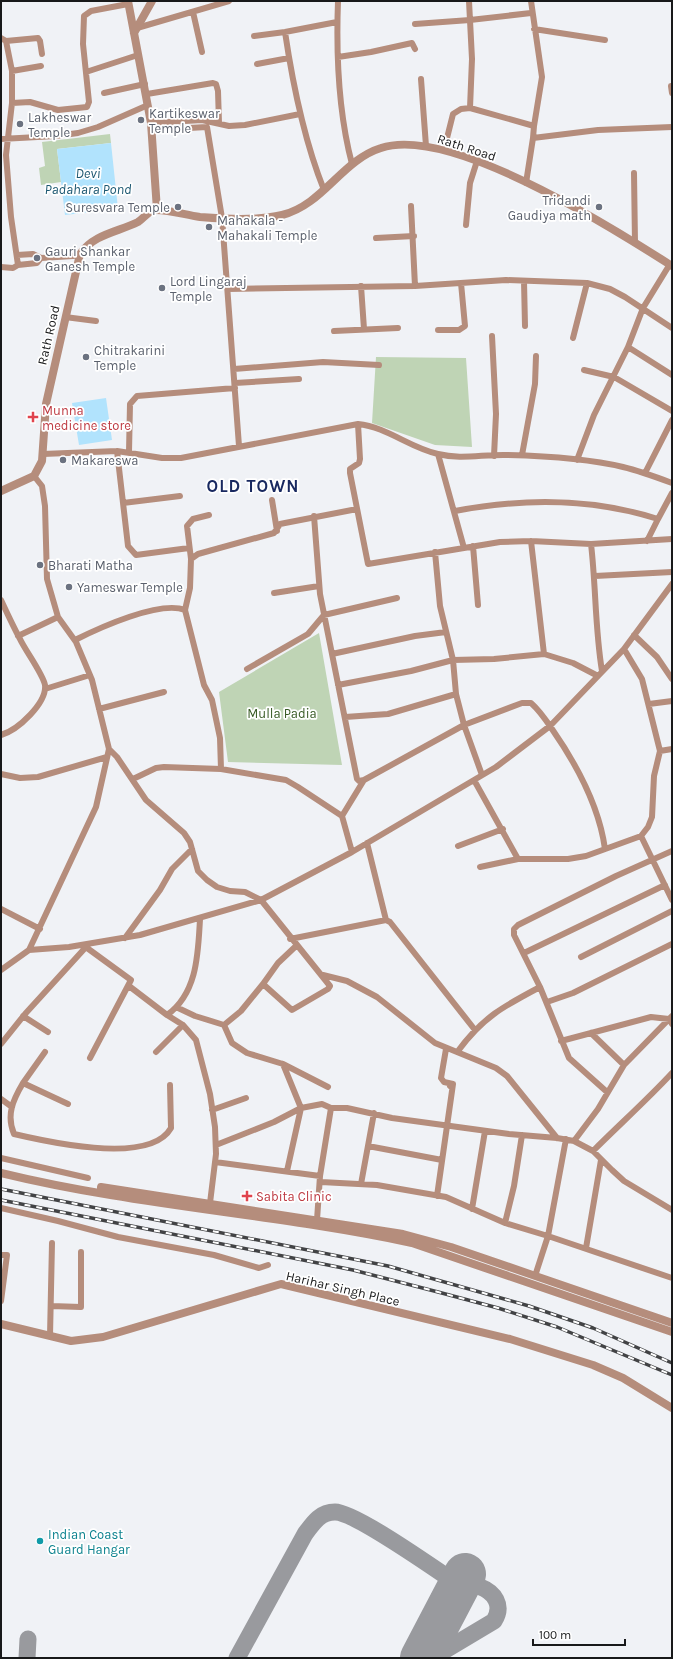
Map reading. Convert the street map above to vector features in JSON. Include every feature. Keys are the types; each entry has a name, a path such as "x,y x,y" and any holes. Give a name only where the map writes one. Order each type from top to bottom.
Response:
{"street":[{"path":"136,30 152,1"},
{"path":"136,30 229,1"},
{"path":"338,1 338,57 345,133 352,164"},
{"path":"469,1 470,108"},
{"path":"526,183 542,77 531,1"},
{"path":"12,103 30,102 58,110 84,108 88,105 84,44 84,16 91,11 128,3 136,30 138,55 147,94 152,127 157,210 146,213 140,221 99,237 85,247 80,254 73,256 41,258 33,254 17,255"},
{"path":"193,12 202,52"},
{"path":"415,24 532,13"},
{"path":"254,36 285,32 337,22"},
{"path":"534,29 605,40"},
{"path":"285,32 300,114 314,166 324,190"},
{"path":"18,264 11,217 4,139 12,103 12,72 4,40 38,38 40,41 42,54"},
{"path":"338,57 372,52 412,42 415,49"},
{"path":"86,72 138,55"},
{"path":"258,64 289,58"},
{"path":"12,72 41,66"},
{"path":"420,79 426,146"},
{"path":"104,93 145,84"},
{"path":"147,94 216,84 218,91 220,123"},
{"path":"671,86 672,93"},
{"path":"4,139 78,133 98,127 148,105"},
{"path":"444,150 453,114 461,109 470,108 534,126"},
{"path":"152,127 202,120 229,126 245,125 300,114"},
{"path":"152,127 207,127 222,218 239,446"},
{"path":"533,138 606,130 672,127"},
{"name":"Rath Road","path":"157,210 222,218 268,217 284,214 299,208 324,190 352,164 374,150 404,144 426,146 444,150 503,171 606,225 671,265"},
{"path":"466,225 470,183 477,161"},
{"path":"634,173 635,243"},
{"path":"411,206 414,236 415,286"},
{"path":"376,238 414,236"},
{"name":"Rath Road","path":"34,476 42,461 43,429 46,404 80,254"},
{"path":"1,267 13,268 18,264 37,263 41,258"},
{"path":"577,460 594,415 628,347 643,308 671,265"},
{"path":"228,288 415,286 494,280 588,283 610,289 643,308 672,328"},
{"path":"524,281 525,326"},
{"path":"438,330 459,330 465,326 461,283"},
{"path":"573,338 588,283"},
{"path":"361,286 364,329"},
{"path":"65,317 96,321"},
{"path":"334,331 398,328"},
{"path":"492,336 496,414 494,456"},
{"path":"628,347 672,375"},
{"path":"522,455 535,384 536,356"},
{"path":"234,369 323,362 379,365"},
{"path":"584,370 614,377 672,411"},
{"path":"129,452 130,404 137,396 299,379"},
{"path":"645,473 672,420"},
{"path":"43,454 118,451 154,457 181,458 358,424 376,428 405,442 438,454 475,458 522,455 577,460 616,465 645,473 672,483"},
{"path":"358,424 360,459 359,463 350,469 350,473 368,564 500,542 531,541 591,544 672,539"},
{"path":"118,451 128,546 136,555 189,548"},
{"path":"438,454 464,548"},
{"path":"1,491 34,476 42,486 45,506 47,579 58,617 75,640 90,675 109,749 96,807 29,950"},
{"path":"647,541 672,493"},
{"path":"123,503 180,496"},
{"path":"272,500 277,531"},
{"path":"455,511 505,503 550,501 597,506 658,519"},
{"path":"191,559 198,554 271,534 277,531 280,524 314,516 357,509"},
{"path":"209,515 193,519 187,526 191,559 190,588 185,610 204,685 212,700 220,738 221,769"},
{"path":"314,516 319,586 324,616 345,717 354,774 359,781 364,780 464,725 527,702 535,707 550,726 577,768 600,820 605,849"},
{"path":"531,541 544,654"},
{"path":"591,544 595,576 600,674"},
{"path":"473,546 478,606"},
{"path":"435,552 440,606 453,660 456,694 464,725 482,775"},
{"path":"595,576 672,572"},
{"path":"2,967 29,950 85,946 125,938 200,919 261,900 352,852 482,775 511,756 550,726 624,649 672,584"},
{"path":"274,593 319,586"},
{"path":"247,669 308,634 324,616 397,598"},
{"path":"1,600 18,636 44,683 45,689 45,694 23,722 7,733 1,735"},
{"path":"75,640 101,627 141,614 172,609 185,610"},
{"path":"18,636 58,617"},
{"path":"332,654 415,636 446,632"},
{"path":"634,635 657,657 672,679"},
{"path":"480,867 518,859 578,858 641,836 648,827 652,817 654,776 660,751 642,679 624,649"},
{"path":"338,685 404,672 453,660 494,659 544,654 573,663 600,674"},
{"path":"45,689 90,675"},
{"path":"99,709 164,692"},
{"path":"345,717 388,714 456,694"},
{"path":"649,704 672,701"},
{"path":"109,749 117,757 133,779 146,800 184,833 190,842 198,871 217,887 230,891 245,892 261,900 290,939 323,975 330,986 328,989 292,1010 263,984"},
{"path":"660,751 672,749"},
{"path":"1,774 20,778 38,777 107,756"},
{"path":"133,779 156,768 164,767 221,769 286,780 342,816 352,852"},
{"path":"342,816 364,780"},
{"path":"474,780 503,829 518,859"},
{"path":"458,846 503,829"},
{"path":"641,836 672,900"},
{"path":"367,843 386,920 390,922 475,1030"},
{"path":"125,938 160,890 172,869 192,849"},
{"path":"607,1092 569,1058 547,1002 514,935 514,929 518,925 652,859 672,851"},
{"path":"524,953 665,885"},
{"path":"1,909 40,929"},
{"path":"581,957 672,911"},
{"path":"167,1015 176,1007 186,994 198,958 200,919"},
{"path":"290,939 386,920"},
{"path":"547,1002 573,993 672,944"},
{"path":"85,946 131,980 90,1058"},
{"path":"1,1044 23,1016 85,946"},
{"path":"224,1026 241,1011 278,963 296,946"},
{"path":"323,975 347,981 377,997 435,1043 458,1051 496,1068 507,1076 557,1138"},
{"path":"129,986 167,1015 183,1025 196,1040 210,1094 216,1127 215,1162 210,1203"},
{"path":"458,1051 475,1030 501,1008 540,987"},
{"path":"176,1007 201,1019 224,1026 232,1043 247,1053 283,1064 328,1087"},
{"path":"23,1016 48,1032"},
{"path":"562,1042 651,1017 671,1020"},
{"path":"574,1141 598,1110 607,1092 624,1065 671,1020"},
{"path":"156,1052 183,1025"},
{"path":"591,1033 624,1065"},
{"path":"437,1196 452,1085 444,1082 441,1078 446,1048"},
{"path":"45,1052 23,1083 12,1102 10,1124 14,1134 66,1146 104,1148 145,1146 168,1134 171,1128 170,1085"},
{"path":"283,1064 301,1108 287,1172"},
{"path":"594,1151 630,1114 644,1104 672,1073"},
{"path":"23,1083 68,1104"},
{"path":"212,1110 246,1098"},
{"path":"1,1099 12,1107"},
{"path":"216,1145 274,1122 301,1108 322,1104 331,1108 347,1108 392,1118 485,1131 574,1141 594,1151 601,1160 624,1180 672,1210"},
{"path":"317,1220 320,1179 331,1108"},
{"path":"361,1184 374,1113"},
{"path":"472,1209 485,1131"},
{"path":"505,1223 514,1186 522,1135"},
{"path":"535,1276 548,1236 566,1139"},
{"path":"368,1146 442,1160"},
{"path":"1,1158 88,1178"},
{"path":"586,1248 601,1160"},
{"path":"215,1162 446,1197 505,1223 586,1248 672,1278"},
{"path":"1,1173 208,1211 376,1236 412,1243 672,1332"},
{"path":"12,1175 210,1203 403,1234 451,1247 672,1323"},
{"path":"1,1208 118,1237 214,1255 259,1268 268,1265"},
{"path":"50,1336 52,1243"},
{"path":"51,1306 81,1307 81,1252"},
{"path":"1,1255 6,1255 1,1301"},
{"name":"Harihar Singh Place","path":"1,1324 70,1341 103,1337 281,1284 510,1338 594,1364 622,1378 672,1408"}],"green space":[{"path":"110,134 111,143 57,149 61,182 41,185 39,168 45,166 42,142"},
{"path":"376,357 466,358 472,447 435,445 372,423"},
{"name":"Mulla Padia","path":"319,633 342,765 228,762 219,692"}],"water":[{"name":"Devi Padahara Pond","path":"111,143 118,209 65,215 57,149"},
{"path":"106,398 112,440 79,445 72,403"}],"taxiway":[{"path":"237,1658 305,1534 317,1519 330,1512 335,1512 360,1521 397,1543 459,1585"},
{"path":"432,1658 494,1621 498,1610 496,1600 489,1592 480,1587 468,1584 457,1585 446,1589 439,1598 436,1606 435,1631"},
{"path":"27,1658 28,1639"}],"runway":[{"path":"421,1658 465,1574"}],"railway":[{"path":"1,1189 388,1266 529,1306 593,1328 672,1363"},
{"path":"1,1200 353,1270 438,1292 498,1308 557,1327 672,1375"}],"place":[{"name":"Kartikeswar Temple","path":"141,120"},
{"name":"Lakheswar Temple","path":"20,124"},
{"name":"Suresvara Temple","path":"178,207"},
{"name":"Tridandi Gaudiya math","path":"599,207"},
{"name":"Mahakala - Mahakali Temple","path":"209,227"},
{"name":"Gauri Shankar Ganesh Temple","path":"37,258"},
{"name":"Lord Lingaraj Temple","path":"162,288"},
{"name":"Chitrakarini Temple","path":"86,357"},
{"name":"Munna medicine store","path":"33,417"},
{"name":"Makareswa","path":"63,460"},
{"name":"Bharati Matha","path":"40,565"},
{"name":"Yameswar Temple","path":"69,587"},
{"name":"Sabita Clinic","path":"247,1196"},
{"name":"Indian Coast Guard Hangar","path":"40,1541"}],"district":[{"name":"OLD TOWN","path":"253,486"}]}
